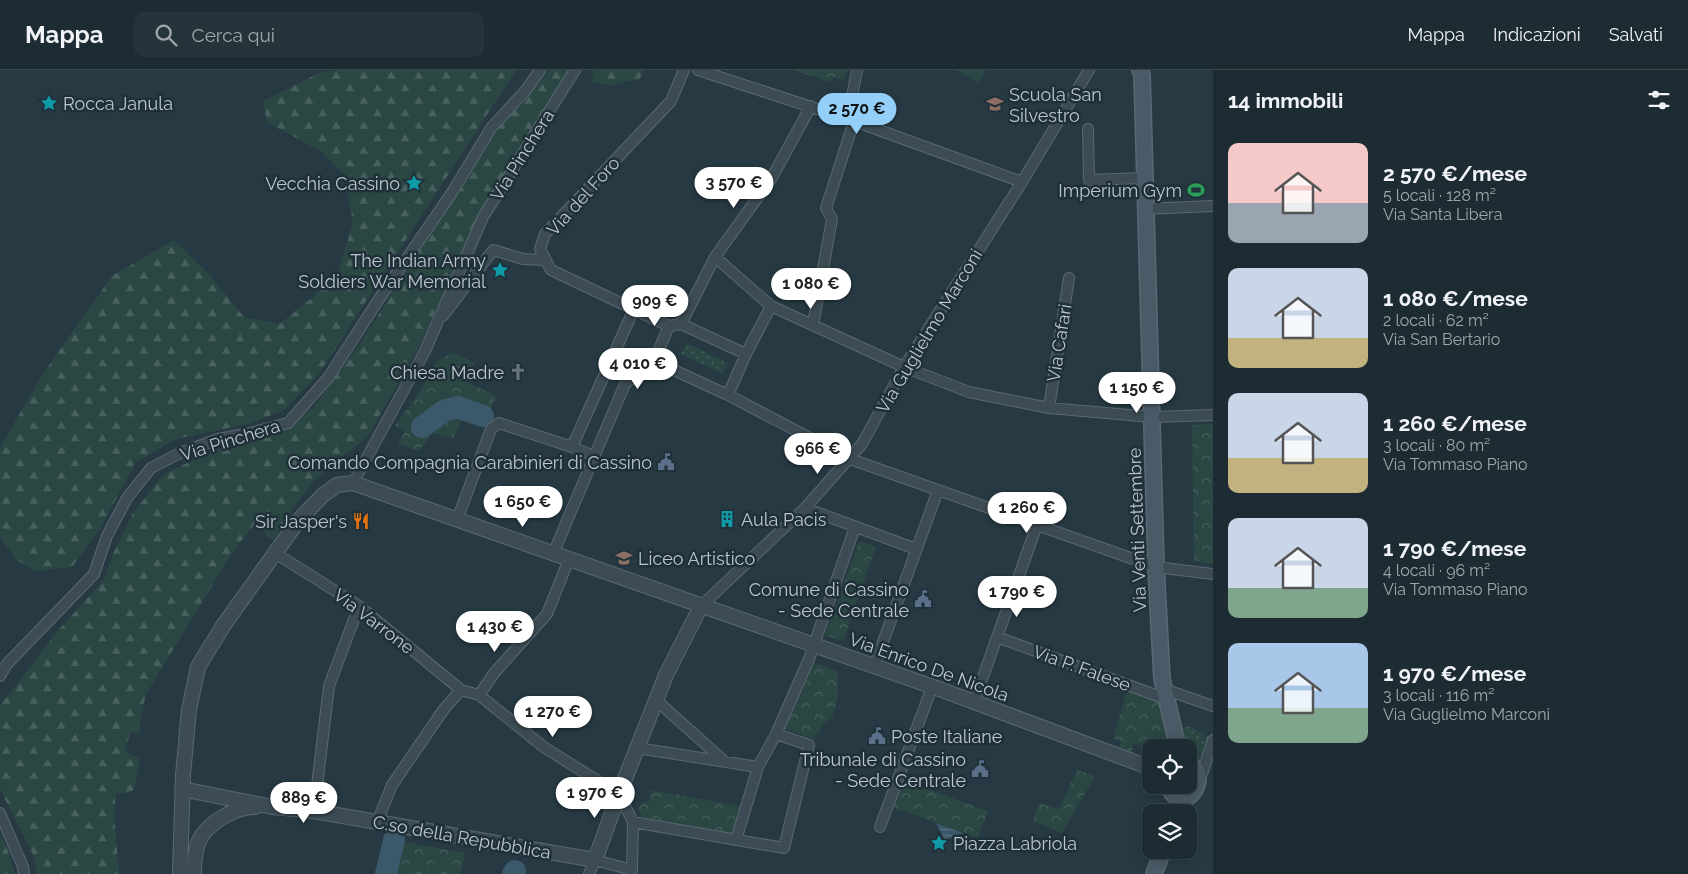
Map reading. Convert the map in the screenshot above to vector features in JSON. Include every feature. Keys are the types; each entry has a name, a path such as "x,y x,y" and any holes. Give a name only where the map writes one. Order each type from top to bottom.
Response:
{"main road":[{"name":"Via Venti Settembre","path":"1140,70 1142,75 1144,209 1156,567 1165,694 1176,739"},
{"path":"1175,794 1186,803 1201,790 1206,781 1197,768"},
{"path":"1154,874 1160,859"},
{"path":"1165,874 1170,859"}],"street":[{"name":"Via Pinchera","path":"0,676 7,664 94,574 107,536 127,498 151,468 180,453 218,439 288,423 328,378 379,299 451,194 491,128 526,90 540,70"},
{"name":"Via Pinchera","path":"353,483 425,351 483,217 575,70"},
{"name":"Via del Foro","path":"669,326 551,270 540,249 545,234 671,101 684,70"},
{"path":"698,70 851,119 1022,182"},
{"path":"813,325 832,219 826,208 851,119 857,70"},
{"name":"Via Guglielmo Marconi","path":"595,860 666,675 701,606 805,508 862,444 904,367 1022,182 1089,70"},
{"path":"681,324 716,257 771,179 811,106"},
{"path":"1088,129 1090,180 1144,178"},
{"path":"1144,209 1213,206"},
{"path":"435,325 493,250 523,258 545,260"},
{"path":"716,257 772,306 904,367 970,392 1049,408 1152,417 1213,415"},
{"name":"Via Cafari","path":"1049,408 1069,278"},
{"path":"728,395 746,354 772,306"},
{"path":"572,447 634,309"},
{"path":"553,554 625,384 654,361 669,326 681,324 746,354"},
{"path":"654,361 728,395 850,459 1156,567 1213,574"},
{"path":"457,520 491,429 499,423 594,456"},
{"path":"180,874 182,789 189,710 198,666 223,626 298,521 323,495 337,485 353,483"},
{"name":"Via Enrico De Nicola","path":"353,483 932,687 1142,765"},
{"path":"874,667 938,490"},
{"path":"805,508 916,550"},
{"path":"974,702 1037,525"},
{"path":"736,840 758,767 776,734 813,645 855,527"},
{"name":"Via Varrone","path":"275,554 359,606 461,690 479,695 545,748 619,794"},
{"path":"479,695 495,672 547,614 569,559"},
{"path":"314,811 329,686 359,606"},
{"name":"Via P. Falese","path":"997,637 1165,694 1213,706"},
{"path":"880,827 932,687"},
{"path":"377,822 392,786 444,709 461,690"},
{"path":"656,700 723,760"},
{"path":"633,822 784,848 809,745 776,734"},
{"path":"1206,781 1213,740"},
{"path":"637,748 758,767"},
{"name":"C.so della Repubblica","path":"182,789 272,807 314,811 595,860"},
{"path":"589,874 595,860 632,870 633,822 619,794"},
{"path":"194,874 194,860 199,842 207,830 220,819 244,808 272,807"},
{"path":"0,813 23,867 24,874"}],"green space":[{"path":"337,70 516,70 319,374 284,410 248,424 176,439 136,462 99,530 72,567 35,571 17,560 0,537 0,447 45,371 112,276 174,240 208,273 244,317 280,324 337,277 353,222 345,175 320,151 267,122 263,101 319,73"},
{"path":"549,70 568,70 473,226 423,339 368,436 314,481 293,508 273,541 261,529 253,526 232,553 146,694 140,720 140,733 130,733 125,750 140,760 134,790 123,794 116,793 114,812 119,874 37,874 33,855 0,789 0,706 56,633 105,578 113,554 133,513 164,474 204,455 281,428 313,408 359,345 504,120 520,107"},
{"path":"594,70 643,70 640,79 612,85 591,82"},
{"path":"793,70 848,70 844,80 834,77 831,82"},
{"path":"956,70 986,70 978,83"},
{"path":"686,343 728,363 722,373 681,354"},
{"path":"453,352 474,363 465,381 496,396 484,425 463,418 453,438 432,433 419,451 398,444 405,431 395,426 423,387 435,363"},
{"path":"1213,424 1213,564 1194,561 1192,425"},
{"path":"859,541 876,547 843,641 825,635"},
{"path":"814,663 838,672 838,696 832,717 813,739 785,729"},
{"path":"1127,691 1160,701 1166,739 1142,739 1142,746 1132,743 1133,756 1118,751 1121,741 1113,739"},
{"path":"1189,726 1209,737 1201,760 1197,758 1197,739 1185,739 1183,728"},
{"path":"1077,770 1095,776 1062,833 1033,821 1039,803 1059,809"},
{"path":"900,779 988,811 978,838 890,806"},
{"path":"651,790 740,806 735,834 642,817 639,813 639,807 644,802 649,802"},
{"path":"0,833 8,851 15,874 0,874"},
{"path":"394,840 465,853 461,874 375,874"}],"water":[{"path":"936,823 963,833 945,840"}],"waterway":[{"path":"422,427 444,411 457,407 483,416"},
{"path":"386,874 394,840"}],"place":[{"name":"Rocca Janula","path":"49,103"},
{"name":"Scuola San Silvestro","path":"995,104"},
{"name":"Vecchia Cassino","path":"414,183"},
{"name":"Imperium Gym","path":"1196,190"},
{"name":"The Indian Army Soldiers War Memorial","path":"500,270"},
{"name":"Chiesa Madre","path":"518,372"},
{"name":"Comando Compagnia Carabinieri di Cassino","path":"666,462"},
{"name":"Aula Pacis","path":"727,519"},
{"name":"Sir Jasper's","path":"361,521"},
{"name":"Liceo Artistico","path":"624,558"},
{"name":"Comune di Cassino - Sede Centrale","path":"923,599"},
{"name":"Poste Italiane","path":"877,736"},
{"name":"Tribunale di Cassino - Sede Centrale","path":"980,769"},
{"name":"Piazza Labriola","path":"939,843"}]}
